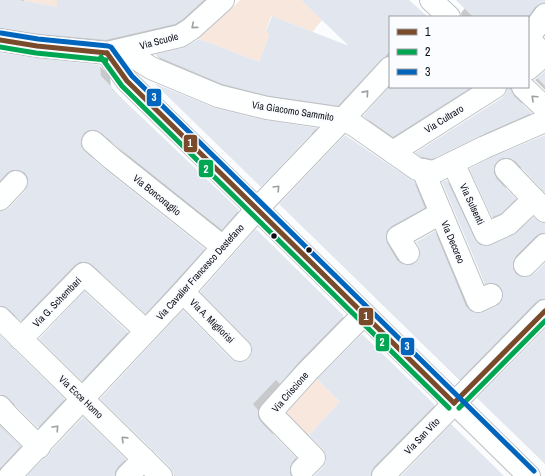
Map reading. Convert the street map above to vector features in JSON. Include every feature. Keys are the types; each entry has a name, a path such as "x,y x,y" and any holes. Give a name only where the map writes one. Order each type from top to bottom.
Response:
{"street":[{"name":"Via Scuole","path":"115,51 180,36 192,29 223,0"},
{"path":"529,37 545,15"},
{"path":"529,39 544,55 529,68"},
{"path":"0,40 38,46 115,51 127,81 529,476"},
{"name":"Via Giacomo Sammito","path":"115,51 218,96 267,108 343,119 417,169 422,170"},
{"name":"Via Cavalier Francesco Destefano","path":"10,476 39,447 183,292 257,209 389,69"},
{"name":"Via Cultraro","path":"392,152 493,88"},
{"path":"523,88 545,108"},
{"path":"422,170 434,172 545,121"},
{"name":"Via Boncoraglio","path":"93,142 135,178 223,247"},
{"name":"Via Sulsenti","path":"453,163 486,234 508,224 539,205"},
{"name":"Via Decoreo","path":"422,170 478,301 491,295"},
{"path":"506,170 539,205"},
{"path":"0,199 16,182"},
{"path":"408,253 398,237 441,213"},
{"path":"525,265 545,245"},
{"name":"Via G. Schembari","path":"21,338 84,274 146,331"},
{"name":"Via A. Migliorisi","path":"183,292 240,350"},
{"name":"Via San Vito","path":"382,476 545,311"},
{"name":"Via Criscione","path":"302,470 314,458 270,413 308,371 364,314"},
{"name":"Via Ecce Homo","path":"0,318 161,476"},
{"path":"3,417 39,447"},
{"path":"127,476 144,459"}],"shaded area":[{"path":"20,0 57,0 57,7"},
{"path":"240,0 301,0 322,20 310,35 306,29 271,16 266,31 270,33 259,62 199,39 202,33 225,5 233,7"},
{"path":"311,373 340,402 305,439 276,410"}],"building":[{"path":"0,0 20,0 57,7 57,0 204,0 183,19 175,24 106,40 39,34 0,28"},
{"path":"301,0 409,0 427,16 389,16 389,52 338,106 269,96 222,84 156,56 156,54 183,48 199,39 259,62 270,33 266,32 272,16 349,46"},
{"path":"456,0 545,0 545,3 535,7 529,16 472,16"},
{"path":"0,53 100,65 101,76 113,88 112,89 239,210 222,230 101,133 95,130 89,130 84,133 81,140 81,146 85,151 103,168 205,249 146,314 92,265 86,262 80,262 75,265 21,321 8,309 0,306 0,211 4,211 9,208 25,191 28,184 28,178 25,173 18,170 12,170 0,181"},
{"path":"545,71 545,86 537,78"},
{"path":"156,84 215,108 264,120 317,128 261,187"},
{"path":"389,87 470,88 393,137 363,116"},
{"path":"507,88 511,89 514,96 532,113 432,159 422,157 415,153 502,98 506,93"},
{"path":"345,135 414,181 425,208 392,226 387,231 387,243 397,260 402,264 408,265 415,263 419,259 420,253 416,242 435,231 466,306 471,311 476,313 483,312 497,306 503,297 502,290 498,285 493,283 485,284 442,182 447,180 475,239 479,244 484,246 491,245 513,235 533,217 541,223 545,223 545,233 541,233 536,236 516,256 513,262 513,268 516,274 522,277 528,277 534,274 545,263 545,299 541,299 536,302 460,380 279,204"},
{"path":"545,135 545,193 515,161 509,158 503,158 494,166 494,173 497,179 516,199 501,214 492,217 469,169 490,158"},
{"path":"256,229 344,316 299,362 280,384 276,380 253,404 258,410 258,417 261,422 296,458 290,467 291,476 175,476 170,467 100,399 183,310 231,359 237,362 243,362 249,359 252,353 252,347 249,342 200,292"},
{"path":"84,291 128,332 82,381 39,339"},
{"path":"545,329 545,464 477,398"},
{"path":"362,334 435,405 374,467 371,476 314,476 326,462 326,455 323,449 309,435 340,402 317,379"},
{"path":"0,336 65,399 38,428 9,399 4,395 0,395"},
{"path":"83,417 126,459 118,467 115,472 115,476 27,476 44,458 48,456"},
{"path":"451,424 504,476 401,476"},
{"path":"0,426 21,446 1,468 0,467"}],"transit line":[{"name":"3","path":"1,33 38,39 111,47 132,76 534,471"},
{"name":"1","path":"0,40 37,46 107,53"},
{"name":"2","path":"0,47 36,53 106,60"},
{"name":"1","path":"107,53 127,81 454,403"},
{"name":"2","path":"101,57 122,86 449,408"},
{"name":"1","path":"454,403 545,311"},
{"name":"2","path":"459,408 545,321"}]}
